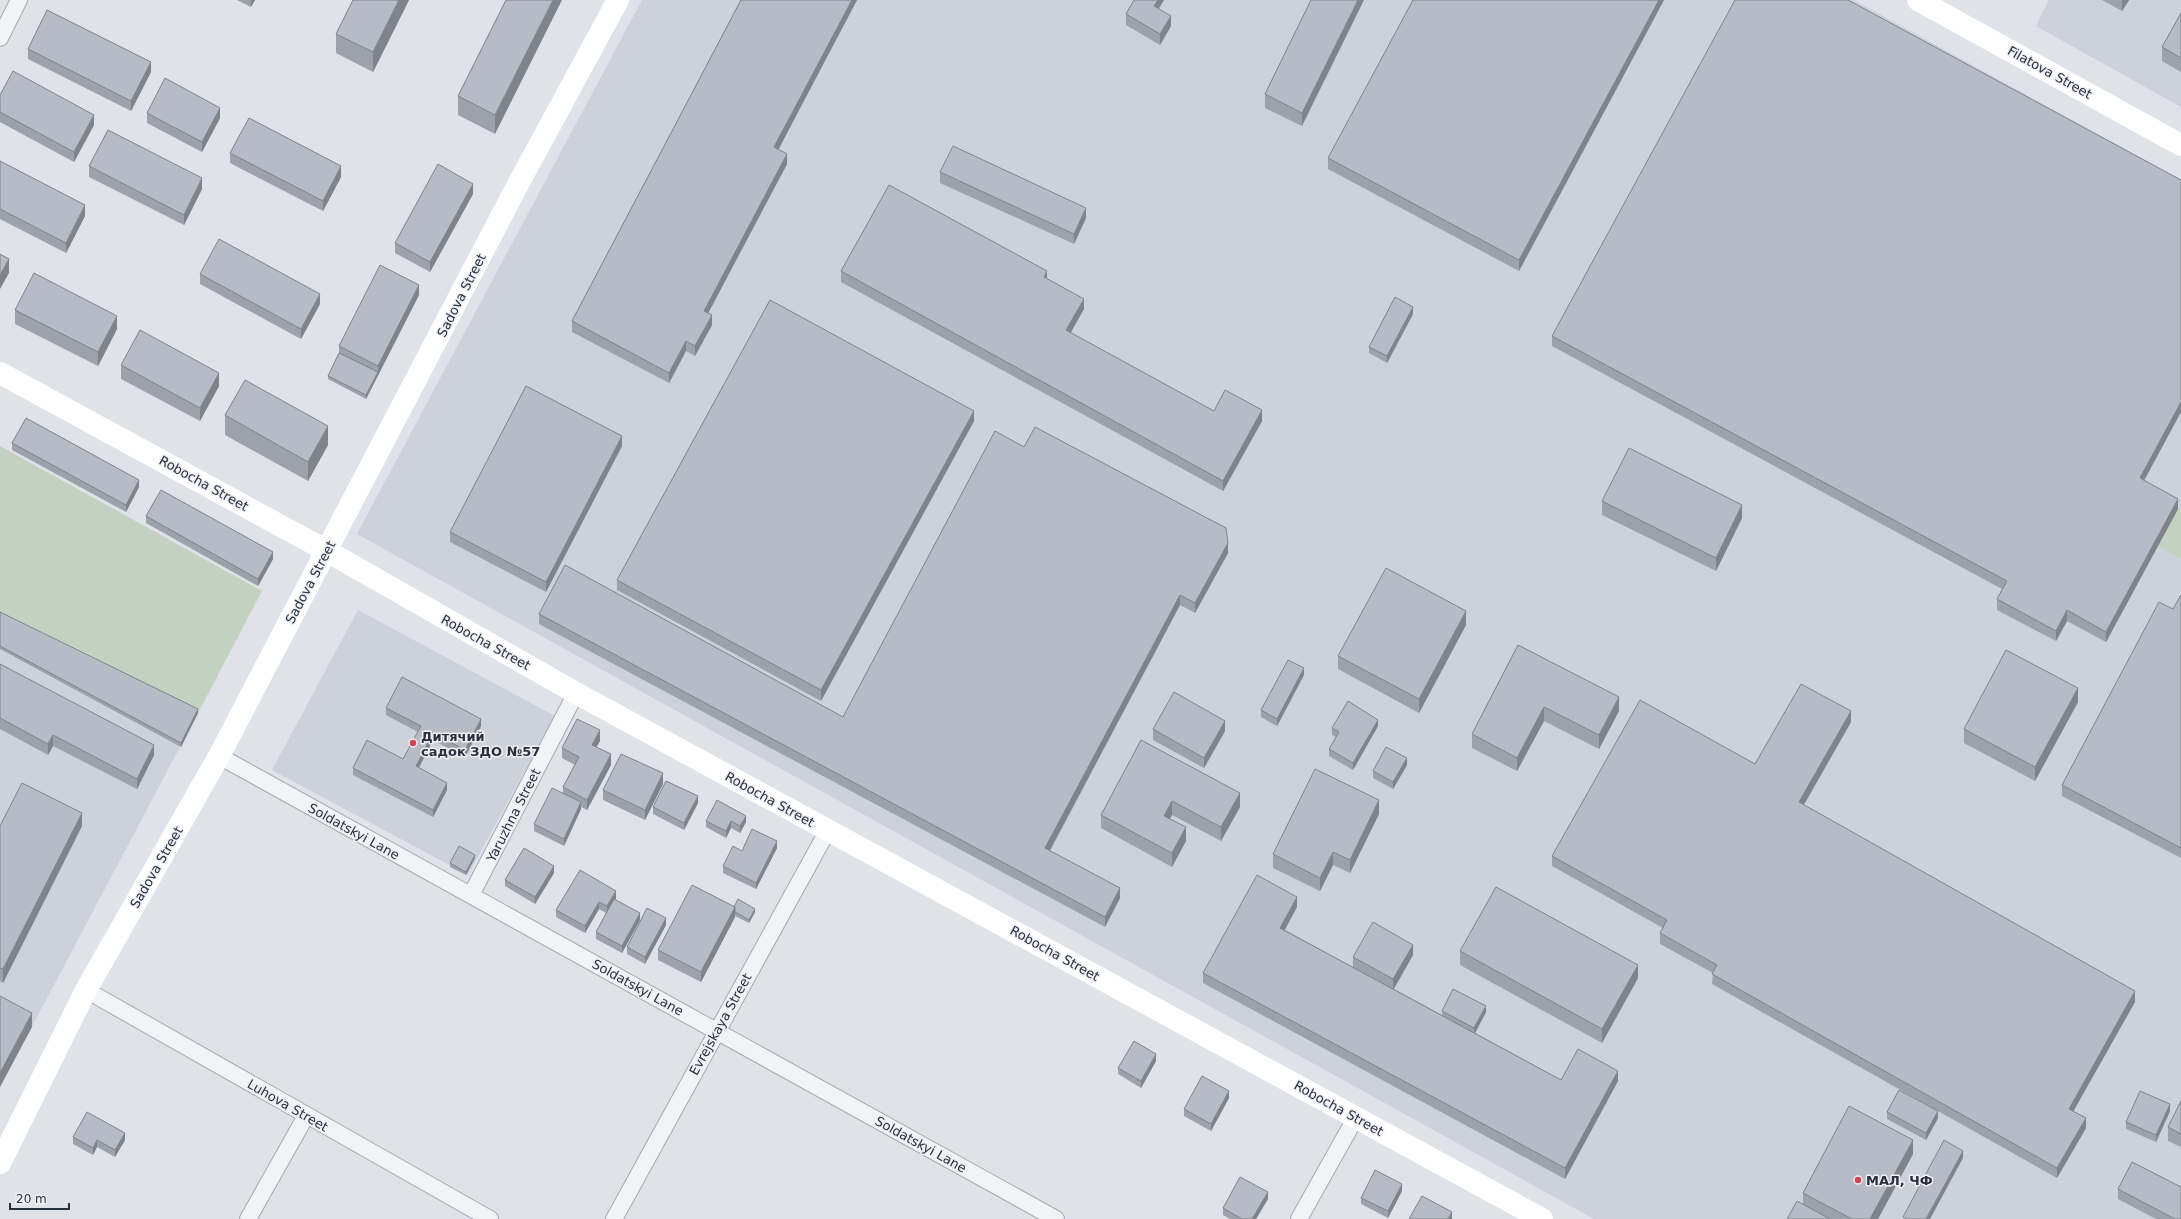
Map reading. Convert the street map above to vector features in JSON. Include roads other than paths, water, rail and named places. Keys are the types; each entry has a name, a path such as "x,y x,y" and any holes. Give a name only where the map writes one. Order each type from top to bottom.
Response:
{"street":[{"path":"0,38 19,0"},
{"name":"Sadova Street","path":"0,1162 86,990 219,756 516,188 618,0"},
{"name":"Filatova Street","path":"1918,0 2181,144"},
{"name":"Robocha Street","path":"0,373 327,551 576,692 1542,1219"},
{"name":"Yaruzhna Street","path":"471,895 576,692"},
{"name":"Soldatskyi Lane","path":"219,756 1056,1219"},
{"name":"Evrejskaya Street","path":"614,1219 716,1031 828,830"},
{"name":"Luhova Street","path":"86,990 490,1219"},
{"path":"248,1219 306,1116"},
{"path":"1299,1219 1356,1117"}],"place":[{"name":"Дитячий садок ЗДО №57","path":"413,743"},
{"name":"МАЛ, ЧФ","path":"1858,1180"}]}
